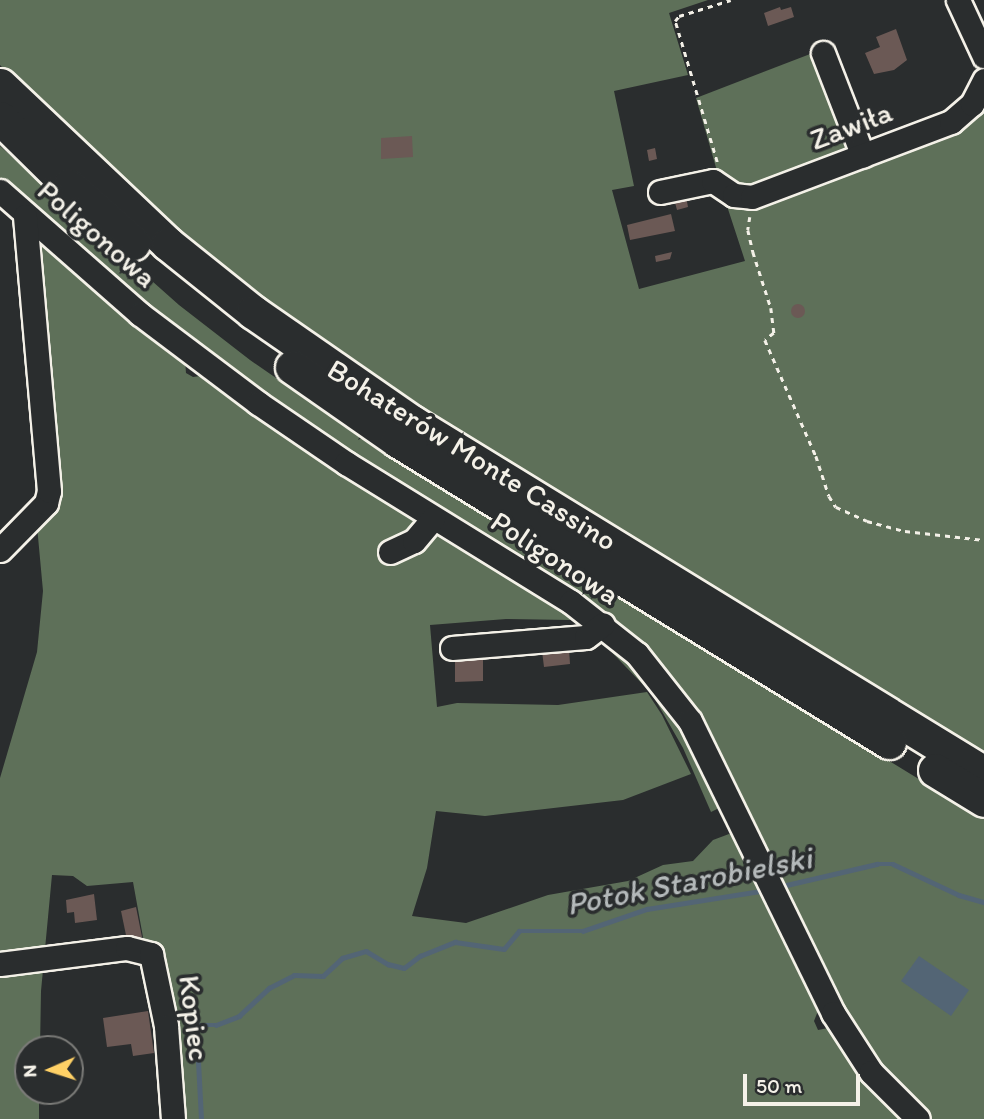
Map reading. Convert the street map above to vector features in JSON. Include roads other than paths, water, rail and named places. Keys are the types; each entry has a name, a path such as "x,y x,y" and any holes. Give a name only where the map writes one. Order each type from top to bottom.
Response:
{"highway":[{"name":"Bohaterów Monte Cassino","path":"0,85 168,244 253,312 412,422 984,773"},
{"name":"Bohaterów Monte Cassino","path":"0,118 69,186 240,331 398,441 984,800"}],"street":[{"path":"958,0 984,56"},
{"path":"823,53 863,156"},
{"name":"Zawiła","path":"660,192 713,181 734,195 752,197 960,117 972,104 984,80"},
{"name":"Poligonowa","path":"0,191 25,216 140,314 219,375 346,463 603,624 637,654 690,721 833,1013 858,1054 887,1089 918,1119"},
{"path":"0,550 46,503 49,491 25,216"},
{"path":"390,552 414,541 433,518"},
{"path":"452,648 586,637 603,624"},
{"name":"Kopiec","path":"0,964 127,948 151,954 166,1026 173,1119"}],"water":[{"path":"919,956 969,990 951,1016 901,981"}],"waterway":[{"name":"Potok Starobielski","path":"778,887 877,864 893,864 959,895 984,902"},
{"name":"Potok Starobielski","path":"201,1119 196,1025 216,1025 239,1016 269,988 294,975 323,976 342,958 366,951 388,964 404,968 420,956 455,942 504,949 519,931 583,931 647,909 767,890"}]}
